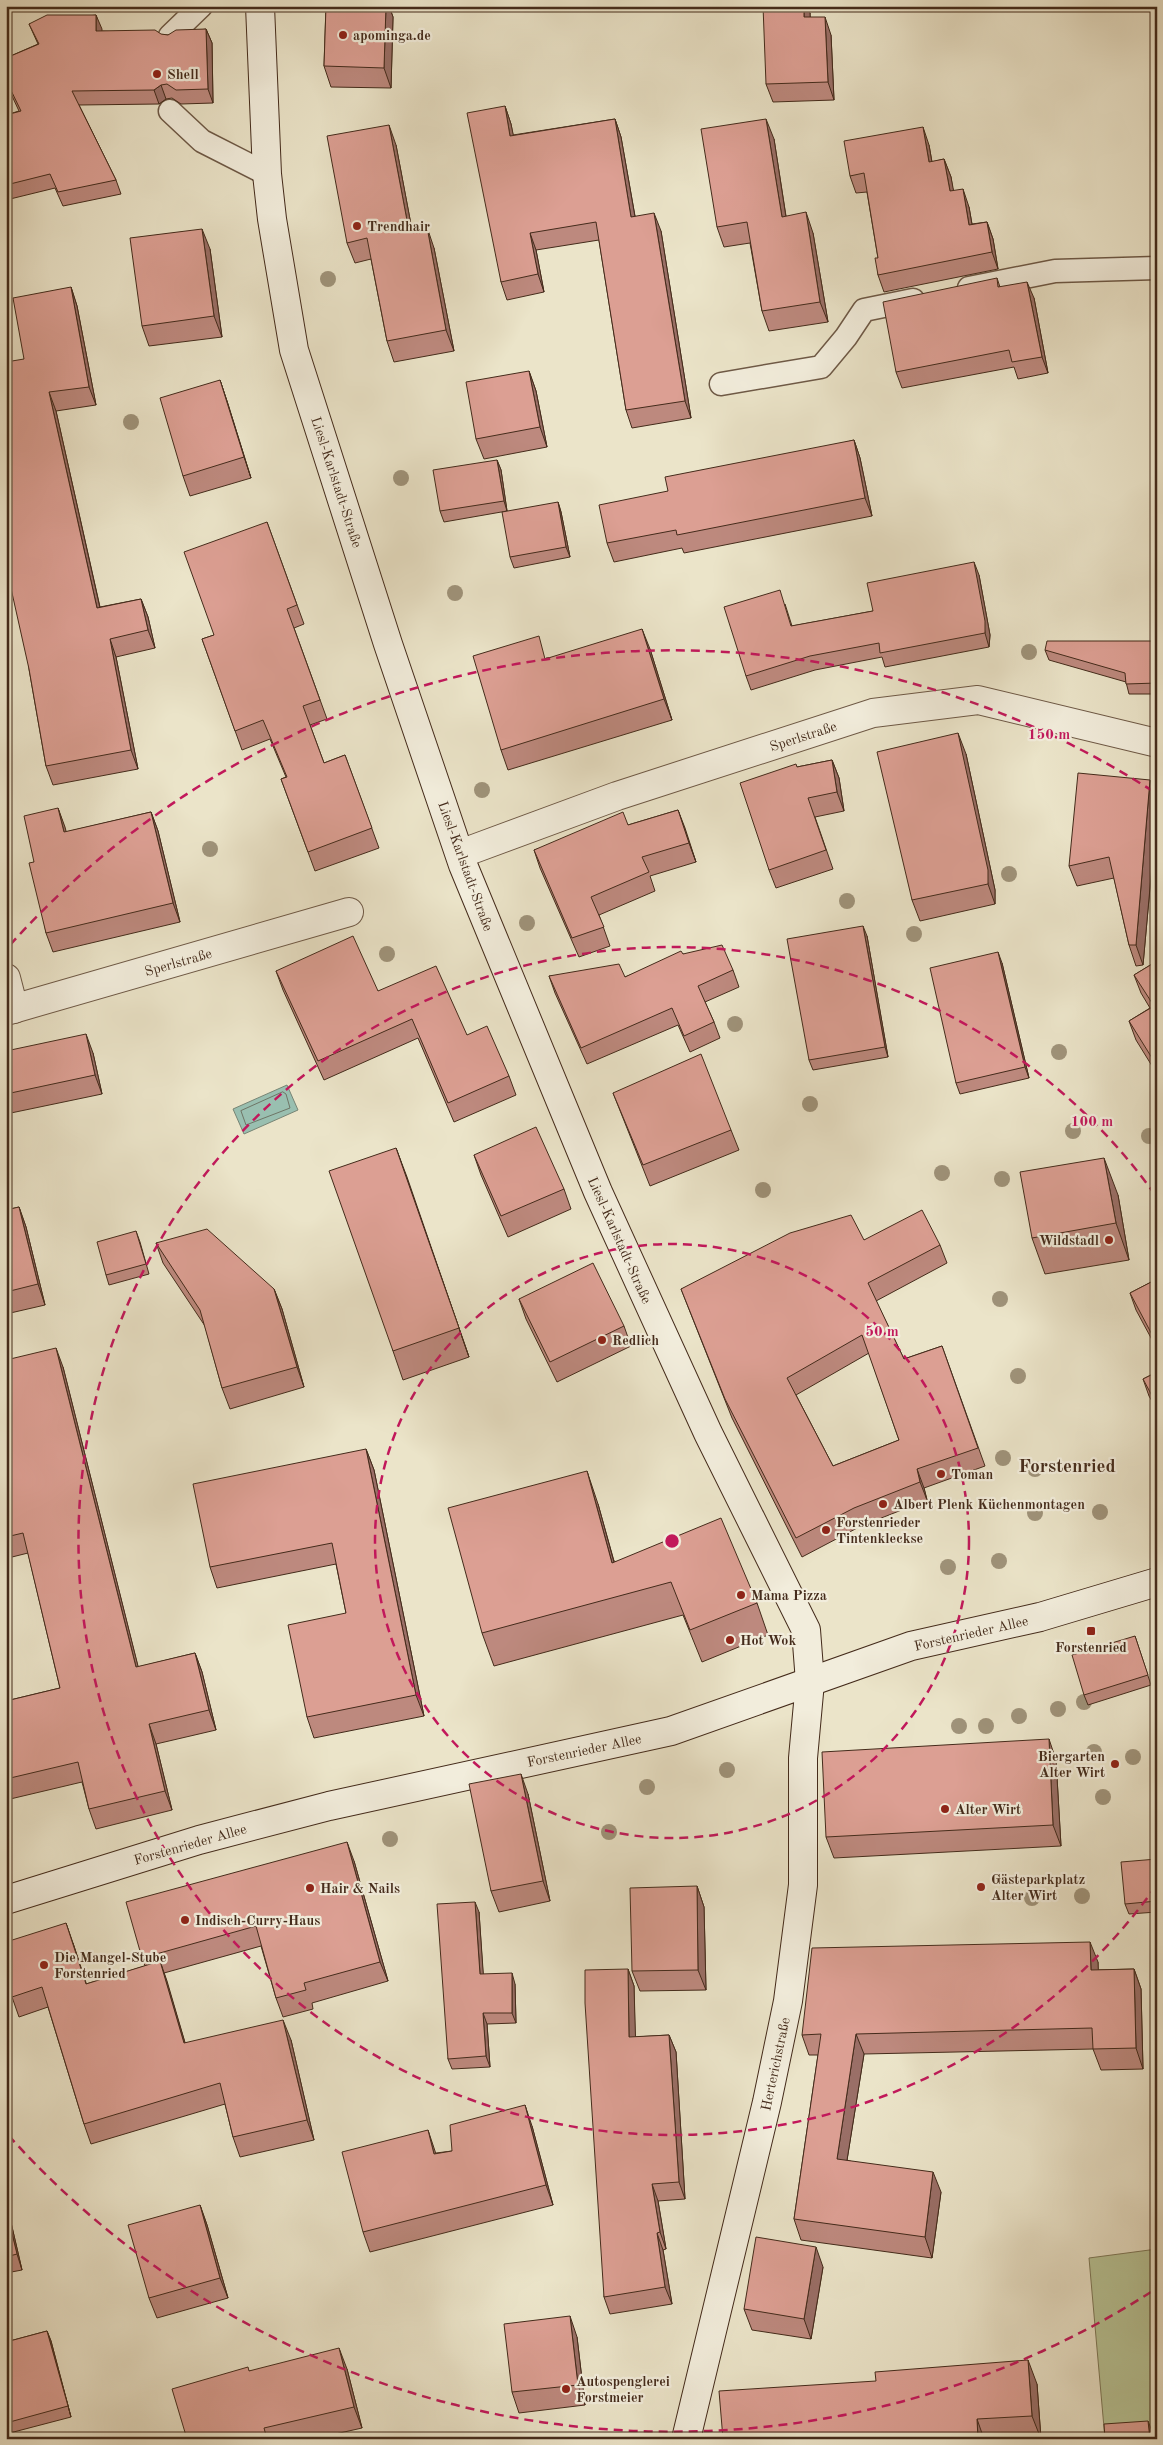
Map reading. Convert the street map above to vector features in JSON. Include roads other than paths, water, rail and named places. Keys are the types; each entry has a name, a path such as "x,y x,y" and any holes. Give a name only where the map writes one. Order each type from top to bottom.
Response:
{"main road":[{"name":"Liesl-Karlstadt-Straße","path":"260,6 267,174 272,219 294,350 388,644 460,854 509,981 598,1192 708,1433 806,1630 810,1682"},
{"name":"Sperlstraße","path":"460,854 617,796 872,714 978,700 1157,743"},
{"name":"Sperlstraße","path":"10,1010 350,912"},
{"path":"6,978 10,1010"},
{"name":"Forstenrieder Allee","path":"6,1900 200,1840 329,1806 671,1731 911,1646 1040,1617 1157,1582"},
{"name":"Herterichstraße","path":"686,2439 767,2102 788,2001 803,1885 803,1758 810,1682"}],"lane":[{"path":"170,36 201,6"},
{"path":"170,111 202,141 267,174"},
{"path":"721,384 821,367 846,337 864,310 1056,271 1157,268"}],"water":[{"path":"287,1085 298,1110 244,1134 233,1109"}],"place":[{"name":"apominga.de","path":"343,35"},
{"name":"Shell","path":"157,74"},
{"name":"Trendhair","path":"357,226"},
{"name":"Wildstadl","path":"1109,1240"},
{"name":"Redlich","path":"602,1340"},
{"name":"Toman","path":"941,1474"},
{"name":"Albert Plenk Küchenmontagen","path":"883,1504"},
{"name":"Forstenrieder Tintenkleckse","path":"826,1530"},
{"name":"Mama Pizza","path":"741,1595"},
{"name":"Forstenried","path":"1091,1631"},
{"name":"Hot Wok","path":"730,1640"},
{"name":"Biergarten Alter Wirt","path":"1115,1764"},
{"name":"Alter Wirt","path":"945,1809"},
{"name":"Gästeparkplatz Alter Wirt","path":"981,1887"},
{"name":"Hair & Nails","path":"310,1888"},
{"name":"Indisch-Curry-Haus","path":"185,1920"},
{"name":"Die Mangel-Stube Forstenried","path":"44,1965"},
{"name":"Autospenglerei Forstmeier","path":"566,2389"}],"district":[{"name":"Forstenried","path":"1067,1465"}]}
